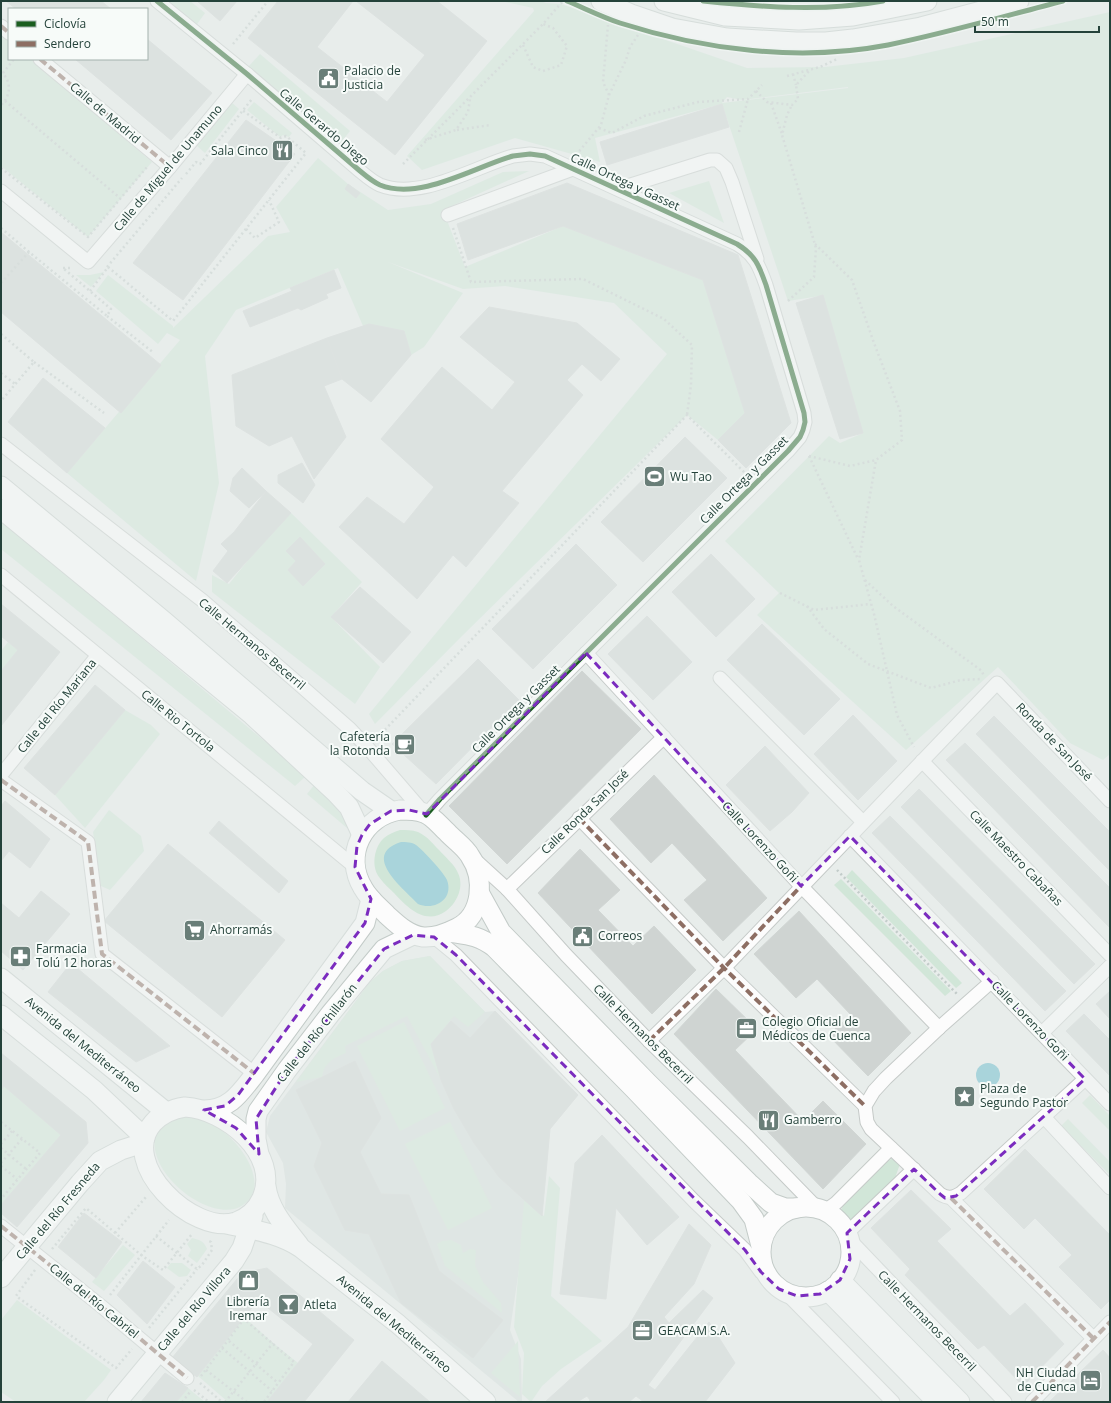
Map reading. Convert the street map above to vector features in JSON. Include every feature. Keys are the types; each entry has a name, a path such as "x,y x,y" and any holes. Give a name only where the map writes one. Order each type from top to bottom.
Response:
{"main road":[{"path":"601,1 631,14 672,28 727,38 796,42 826,42 853,39 921,27 1019,1"},
{"path":"664,1 725,16 799,20 859,15 927,1"},
{"path":"1,486 32,523 252,715 336,793 349,807 362,835"},
{"path":"1,510 32,523 170,626 362,791 391,811"},
{"path":"409,810 425,814 434,820 470,855 479,878 480,894 477,904 467,921 460,927 442,934 422,937 400,927 371,899 363,888 355,867 357,846 362,835 370,824 391,811 409,810"},
{"name":"Calle Hermanos Becerril","path":"480,894 501,932 727,1162 771,1203 785,1208 810,1208 819,1210 834,1218 840,1224 847,1237"},
{"name":"Calle del Río Chillarón","path":"204,1110 212,1110 225,1106 238,1095 255,1074 365,923 371,899"},
{"name":"Calle del Río Chillarón","path":"259,1154 256,1139 256,1119 258,1111 330,1013 384,949 414,934"},
{"name":"Calle Hermanos Becerril","path":"442,934 469,935 483,939 494,947 634,1089 741,1201 754,1219 761,1246 762,1262 768,1277 779,1289 797,1296 809,1297 834,1286"},
{"name":"Avenida del Mediterráneo","path":"1,978 166,1112"},
{"path":"2,1018 94,1090 144,1140"},
{"path":"185,1107 204,1110 236,1128 259,1154 265,1169 267,1196 274,1210 301,1248 285,1239 250,1228 219,1224 203,1220 186,1210 160,1188 151,1173 147,1163 144,1140 151,1125 166,1112 175,1108 185,1107"},
{"name":"Calle del Río Fresneda","path":"1,1278 80,1182 100,1161 144,1140"},
{"path":"227,1224 243,1219 256,1208 261,1201 266,1186"},
{"name":"Calle del Río Villora","path":"117,1402 234,1261 242,1248 256,1208"},
{"name":"Calle Hermanos Becerril","path":"761,1246 764,1234 775,1219 785,1212 797,1208"},
{"path":"834,1286 849,1263 850,1251 847,1237"},
{"name":"Avenida del Mediterráneo","path":"301,1248 398,1324 486,1402"},
{"path":"834,1286 937,1402"},
{"path":"834,1286 960,1402"}],"street":[{"name":"Calle Gerardo Diego","path":"157,1 247,74 360,171 380,185 397,189 416,189 451,178 503,158"},
{"name":"Calle de Madrid","path":"41,60 170,167"},
{"name":"Calle de Miguel de Unamuno","path":"1,191 88,262 170,167 247,74"},
{"name":"Calle Ortega y Gasset","path":"503,158 521,154 538,154 552,159 737,244 749,252 759,264"},
{"name":"Calle Ortega y Gasset","path":"425,814 795,444 802,433 805,422 802,406 759,264 726,168 717,160 710,160 618,190"},
{"name":"Calle Ortega y Gasset","path":"448,215 573,169"},
{"name":"Calle Hermanos Becerril","path":"1,444 203,602 300,684 368,748 425,814"},
{"name":"Calle Rio Tortola","path":"1,575 355,867"},
{"name":"Calle Lorenzo Goñi","path":"586,653 801,886 939,1028"},
{"name":"Calle del Río Mariana","path":"1,775 98,655"},
{"path":"720,678 863,822"},
{"name":"Ronda de San José","path":"922,762 997,683 1110,801"},
{"name":"Calle Ronda San José","path":"507,889 664,737"},
{"path":"649,1041 724,968 801,886 922,762"},
{"name":"Calle Maestro Cabañas","path":"922,762 1110,955"},
{"path":"1,780 88,842 102,954 255,1074"},
{"path":"579,818 724,968 864,1106 867,1122 871,1129 945,1198 951,1198 961,1193 1085,1079"},
{"name":"Calle Lorenzo Goñi","path":"850,836 1110,1104"},
{"name":"Calle Hermanos Becerril","path":"470,855 507,889 566,955 649,1041 748,1137 819,1210"},
{"name":"Calle Hermanos Becerril","path":"442,934 456,955 694,1201 745,1250 761,1272 768,1277"},
{"path":"1042,1033 1110,966"},
{"path":"864,1106 874,1091 886,1078 992,981"},
{"path":"1044,1117 1110,1188"},
{"path":"819,1210 829,1208 836,1203 891,1148"},
{"path":"847,1237 914,1169"},
{"path":"951,1198 1093,1338"},
{"name":"Calle del Río Cabriel","path":"1,1226 102,1306 158,1353 190,1383"},
{"name":"Calle Hermanos Becerril","path":"847,1237 1005,1402"},
{"name":"Calle Hermanos Becerril","path":"786,1292 893,1402"},
{"path":"1032,1402 1110,1322"}],"path":[{"path":"224,55 268,1"},
{"path":"404,164 523,45 563,1"},
{"path":"523,45 533,67 544,71 561,65 567,46 553,28 543,24"},
{"path":"608,25 603,82 609,95"},
{"path":"576,156 601,125 609,95 626,60 630,47 638,36"},
{"path":"787,76 815,69 838,59"},
{"path":"1,105 5,101 9,92 8,81 2,72 13,60"},
{"path":"815,69 816,64"},
{"path":"796,85 810,70"},
{"path":"782,135 787,115 792,105 798,99 793,74"},
{"path":"739,132 748,99 762,85"},
{"path":"756,91 767,102 792,105"},
{"path":"90,291 108,267 196,162 200,164 251,98 257,102"},
{"path":"456,130 468,112 470,98"},
{"path":"599,128 612,133 644,116 698,102 748,99"},
{"path":"5,101 120,198"},
{"path":"771,103 816,248 814,277 788,301"},
{"path":"108,267 173,321 306,153 286,136 281,138 242,110"},
{"path":"425,140 456,130 491,125"},
{"path":"291,140 294,136"},
{"path":"1,168 88,237 157,156"},
{"path":"246,229 255,238 279,222 269,200"},
{"path":"368,748 687,415 691,385 692,345 664,319 583,279 471,282 448,215"},
{"path":"1,228 106,316 154,353"},
{"path":"815,244 852,280 900,411 902,440 876,460 850,466 809,456 859,560 888,672 897,715 914,747"},
{"path":"1,283 29,252"},
{"path":"63,268 111,309 106,316"},
{"path":"1,334 34,362 104,413"},
{"path":"1,401 34,362"},
{"path":"1,373 15,384"},
{"path":"687,415 755,484"},
{"path":"859,560 876,460"},
{"path":"807,606 824,629 868,664 931,688 962,680 985,678 982,671 893,606 864,579"},
{"path":"780,593 814,610 871,604"},
{"path":"827,860 966,1004"},
{"path":"1,1122 40,1153 1,1199"},
{"path":"1,1144 12,1131"},
{"path":"17,1180 1,1165 22,1139"},
{"path":"1,1148 26,1169"},
{"path":"116,1233 146,1196 149,1200"},
{"path":"191,1231 194,1232 162,1270 141,1255 86,1208 43,1259 16,1296 116,1368 197,1269 202,1265 212,1250 211,1242 205,1239"},
{"path":"164,1214 174,1223"},
{"path":"102,1306 169,1220"},
{"path":"156,1236 197,1269"},
{"path":"264,1402 294,1362 272,1343 244,1319 197,1381 223,1402 272,1343"},
{"path":"229,1340 278,1383"},
{"path":"222,1348 272,1391"},
{"path":"206,1370 246,1402"},
{"path":"182,1402 190,1383 209,1402"}],"highlighted area":[{"path":"586,653 801,886 850,836 1085,1079 956,1196 945,1198 914,1169 847,1233 850,1259 840,1280 820,1294 797,1296 779,1289 761,1272 745,1250 456,955 434,937 413,935 384,949 287,1070 256,1119 259,1154 236,1128 204,1110 225,1106 238,1095 365,923 371,899 355,867 357,846 362,835 370,824 391,811 409,810 427,814"}],"shaded area":[{"path":"430,956 485,1012 495,1011 578,1095 550,1129 542,1216 521,1256 510,1330 521,1359 522,1402 519,1402 285,1208 286,1184 283,1163 266,1132 270,1116 370,982 383,971 402,961"}],"green space":[{"path":"164,1 190,1 205,13 195,27"},
{"path":"501,1 540,1 561,4 747,68 825,67 904,58 1110,12 1110,754 1103,760 1070,743 998,667 906,750 757,615 779,593 725,541 829,436 840,443 863,433 820,296 788,301 722,104 595,138 600,162 515,138 422,170 407,156 534,11 533,8","holes":["848,88 722,103 727,97 742,100"]},
{"path":"1,34 8,40 8,60 32,60 152,162 88,237 1,166"},
{"path":"260,54 350,131 339,145 248,67"},
{"path":"231,102 239,109 205,153 196,145"},
{"path":"254,102 292,133 289,137 283,135 280,137 247,110"},
{"path":"318,158 348,184 388,210 431,204 503,172 529,171 443,210 465,267 563,226 703,280 745,413 718,440 687,415 463,635 375,724 369,714 667,354 614,303 505,286 463,289 388,262 463,293 424,347 411,355 404,331 369,324 363,326 338,268 236,310 205,356 219,483 196,581 67,473 180,340 167,333 158,344 96,291 108,275 173,326 173,328 268,236 290,232 276,207"},
{"path":"709,181 724,223 669,193"},
{"path":"104,272 91,287 76,275 90,275"},
{"path":"288,510 362,582 331,617 380,667 355,704 212,592 212,575 229,584"},
{"path":"1,520 306,776 295,786 1,549"},
{"path":"8,642 18,650 1,671 1,651"},
{"path":"125,710 151,725 160,734 85,828 55,795"},
{"path":"315,784 341,808 347,828 307,794"},
{"path":"109,810 141,836 144,851 110,890 101,886 93,832"},
{"path":"400,830 416,831 424,836 457,871 460,882 459,893 454,903 446,911 438,915 431,916 424,916 417,913 405,904 379,877 374,862 378,846 384,838"},
{"path":"852,870 962,983 956,988 846,877"},
{"path":"841,879 951,991 945,996 834,885"},
{"path":"430,956 485,1012 468,1027 454,1016 431,1044 441,1080 407,1016 345,1046 346,1053 337,1057 327,1065 322,1077 296,1082 370,982 383,971 402,961"},
{"path":"404,1022 445,1108 400,1131 357,1046"},
{"path":"4,1086 61,1135 1,1205 1,1090"},
{"path":"1090,1095 1110,1116 1110,1131 1082,1103"},
{"path":"181,1116 199,1119 215,1126 224,1132 242,1151 249,1162 255,1186 251,1196 243,1205 228,1210 211,1207 193,1199 177,1186 164,1171 156,1154 155,1138 164,1123"},
{"path":"1068,1119 1110,1162 1110,1175 1061,1126"},
{"path":"450,1122 492,1208 448,1230 405,1144"},
{"path":"893,1158 900,1164 895,1178 852,1220 842,1218 840,1213 844,1203 876,1171"},
{"path":"549,1176 560,1188 551,1296 602,1341 561,1369 542,1386 531,1402 522,1394 524,1353 514,1327 524,1200 544,1216"},
{"path":"192,1238 201,1241 205,1244 207,1249 197,1263 188,1256 191,1250 187,1244"},
{"path":"451,1240 461,1245 463,1253 470,1249 476,1250 475,1265 483,1282 501,1303 502,1313 445,1266 437,1244 442,1241"},
{"path":"123,1245 135,1255 104,1291 92,1282"},
{"path":"171,1263 182,1263 191,1270 187,1276 179,1277 167,1268"},
{"path":"17,1300 111,1370 84,1402 16,1402 1,1392 1,1320"},
{"path":"244,1317 298,1363 267,1402 228,1402 198,1376"},
{"path":"518,1341 520,1397 491,1373"},
{"path":"188,1388 205,1402 176,1402"}],"water":[{"path":"401,842 416,845 445,877 447,880 448,893 442,902 431,906 418,904 389,872 385,863 384,855 389,848"},
{"path":"988,1063 997,1066 1000,1075 997,1084 988,1087 979,1084 976,1075 979,1066"}],"building":[{"path":"6,1 101,1 110,8 15,8"},
{"path":"197,1 237,1 220,21"},
{"name":"Palacio de Justicia","path":"278,1 353,1 317,47 387,102 425,55 356,1 437,1 487,41 395,155 248,38"},
{"path":"148,40 212,93 171,140 76,60 148,60"},
{"path":"722,104 729,127 607,165 600,142"},
{"path":"246,120 295,154 183,300 133,263"},
{"path":"567,183 738,255 791,423 746,468 718,440 745,413 703,280 563,226 468,260 457,224"},
{"path":"348,184 360,193 356,198 345,189"},
{"path":"1,232 161,365 121,413 1,312"},
{"path":"334,270 341,288 326,294 328,298 301,310 298,308 250,327 243,311 292,291 290,288"},
{"path":"823,295 863,433 840,439 796,303"},
{"path":"489,307 577,323 620,359 601,381 582,364 567,380 583,395 502,491 519,503 466,567 453,555 417,599 339,527 367,497 404,524 434,487 381,439 442,367 492,410 515,382 460,337"},
{"path":"369,324 404,331 411,355 371,402 342,379 327,338"},
{"path":"327,338 342,379 324,386 346,437 314,479 292,436 269,446 236,426 232,375"},
{"path":"43,378 105,428 67,473 8,422"},
{"path":"685,437 727,478 643,562 601,522"},
{"path":"302,463 315,485 303,503 278,483 278,475"},
{"path":"242,468 266,491 249,508 230,491 233,478"},
{"path":"266,491 291,513 227,583 213,571 228,551 221,544 234,532"},
{"path":"300,537 325,564 303,586 288,570 296,561 286,551"},
{"path":"576,544 617,585 533,669 492,629"},
{"path":"711,554 755,599 716,637 672,592"},
{"path":"360,587 411,632 383,663 331,617"},
{"path":"1,604 60,652 1,726 1,671 18,650 1,636"},
{"path":"647,616 692,662 653,700 608,654"},
{"path":"762,624 840,699 804,735 727,660"},
{"path":"478,659 519,700 436,784 392,744"},
{"path":"582,671 641,729 507,864 449,806"},
{"path":"95,685 125,710 55,795 24,768"},
{"path":"853,715 897,761 858,800 814,754"},
{"path":"994,716 1110,832 1110,871 976,734"},
{"path":"965,743 1110,888 1110,928 946,760"},
{"path":"765,746 809,793 792,812 770,831 726,785"},
{"path":"654,775 767,898 723,941 684,900 707,880 672,843 651,863 610,819"},
{"path":"919,789 1095,964 1074,984 901,807"},
{"path":"5,801 50,839 30,868 9,851 1,861 1,806"},
{"path":"890,816 1066,991 1045,1011 872,833"},
{"path":"219,821 288,881 279,893 209,833"},
{"name":"Ahorramás","path":"168,844 285,940 222,1017 104,921"},
{"path":"580,849 620,890 598,910 633,946 654,926 696,970 652,1014 538,893"},
{"path":"41,891 70,914 23,970 1,951 1,903 19,918"},
{"path":"799,911 911,1033 868,1076 828,1035 851,1015 817,979 796,998 754,954"},
{"path":"71,963 170,1046 136,1062 48,992"},
{"path":"716,989 757,1029 735,1050 803,1121 823,1101 866,1144 823,1189 674,1034"},
{"path":"1110,991 1110,1019 1096,1004"},
{"path":"495,1011 578,1095 550,1129 542,1216 499,1177 474,1143 454,1109 441,1080 431,1044 451,1021 470,1038"},
{"path":"1084,1014 1110,1040 1110,1076 1066,1031"},
{"path":"1,1053 86,1122 88,1143 17,1227 1,1213 1,1205 61,1135 4,1086 1,1090"},
{"path":"355,1061 381,1118 360,1152 381,1194 409,1195 439,1271 503,1320 473,1358 401,1303 369,1234 345,1230 314,1166 322,1143 296,1090"},
{"path":"602,1135 679,1217 647,1245 616,1208 606,1299 560,1294 575,1163"},
{"path":"1025,1149 1110,1235 1110,1300 1101,1309 1059,1267 1072,1255 1035,1218 1024,1229 984,1189"},
{"path":"911,1190 951,1229 937,1241 1010,1316 1025,1303 1064,1344 1023,1386 984,1345 978,1349 905,1275 910,1269 871,1228"},
{"path":"84,1213 122,1242 96,1278 58,1247"},
{"path":"689,1224 711,1245 694,1284 664,1317 669,1323 703,1290 713,1298 648,1385 655,1390 709,1322 735,1363 705,1402 644,1402 636,1396 629,1402 589,1402 590,1400 587,1396 577,1402 545,1402 628,1327"},
{"path":"143,1261 175,1287 147,1324 117,1295"},
{"path":"267,1268 354,1340 304,1402 267,1402 313,1344 258,1300 197,1377 172,1358 242,1273"},
{"name":"NH Ciudad de Cuenca","path":"1103,1350 1110,1358 1110,1402 1049,1402"},
{"path":"382,1361 430,1402 348,1402"},
{"path":"165,1373 188,1388 176,1402 141,1402"}],"marked path":[{"path":"1,26 8,32"},
{"path":"41,60 170,167"},
{"path":"1,780 88,842 102,954 255,1074"},
{"path":"579,818 724,968 865,1106"},
{"path":"649,1041 724,968 801,886"},
{"path":"951,1198 1093,1338"},
{"path":"1,1226 101,1306 187,1378"},
{"path":"1032,1402 1110,1322"}],"cycle path":[{"path":"157,1 247,74 362,173 380,185 396,189 412,189 447,181 513,156 530,154 545,156 737,244 748,252 756,261 766,285 804,413 805,422 800,437 788,451 440,799 426,815"},
{"path":"567,1 620,23 685,40 719,46 787,53 821,53 888,45 954,30 1063,1"},
{"path":"703,1 770,7 838,6 883,1"}],"place":[{"name":"Palacio de Justicia","path":"328,78"},
{"name":"Sala Cinco","path":"283,151"},
{"name":"Wu Tao","path":"655,477"},
{"name":"Cafetería la Rotonda","path":"405,744"},
{"name":"Ahorramás","path":"195,930"},
{"name":"Correos","path":"583,936"},
{"name":"Farmacia Tolú 12 horas","path":"20,956"},
{"name":"Colegio Oficial de Médicos de Cuenca","path":"746,1029"},
{"name":"Plaza de Segundo Pastor","path":"965,1096"},
{"name":"Gamberro","path":"768,1120"},
{"name":"Librería Iremar","path":"248,1281"},
{"name":"Atleta","path":"288,1305"},
{"name":"GEACAM S.A.","path":"642,1331"},
{"name":"NH Ciudad de Cuenca","path":"1091,1380"}]}
